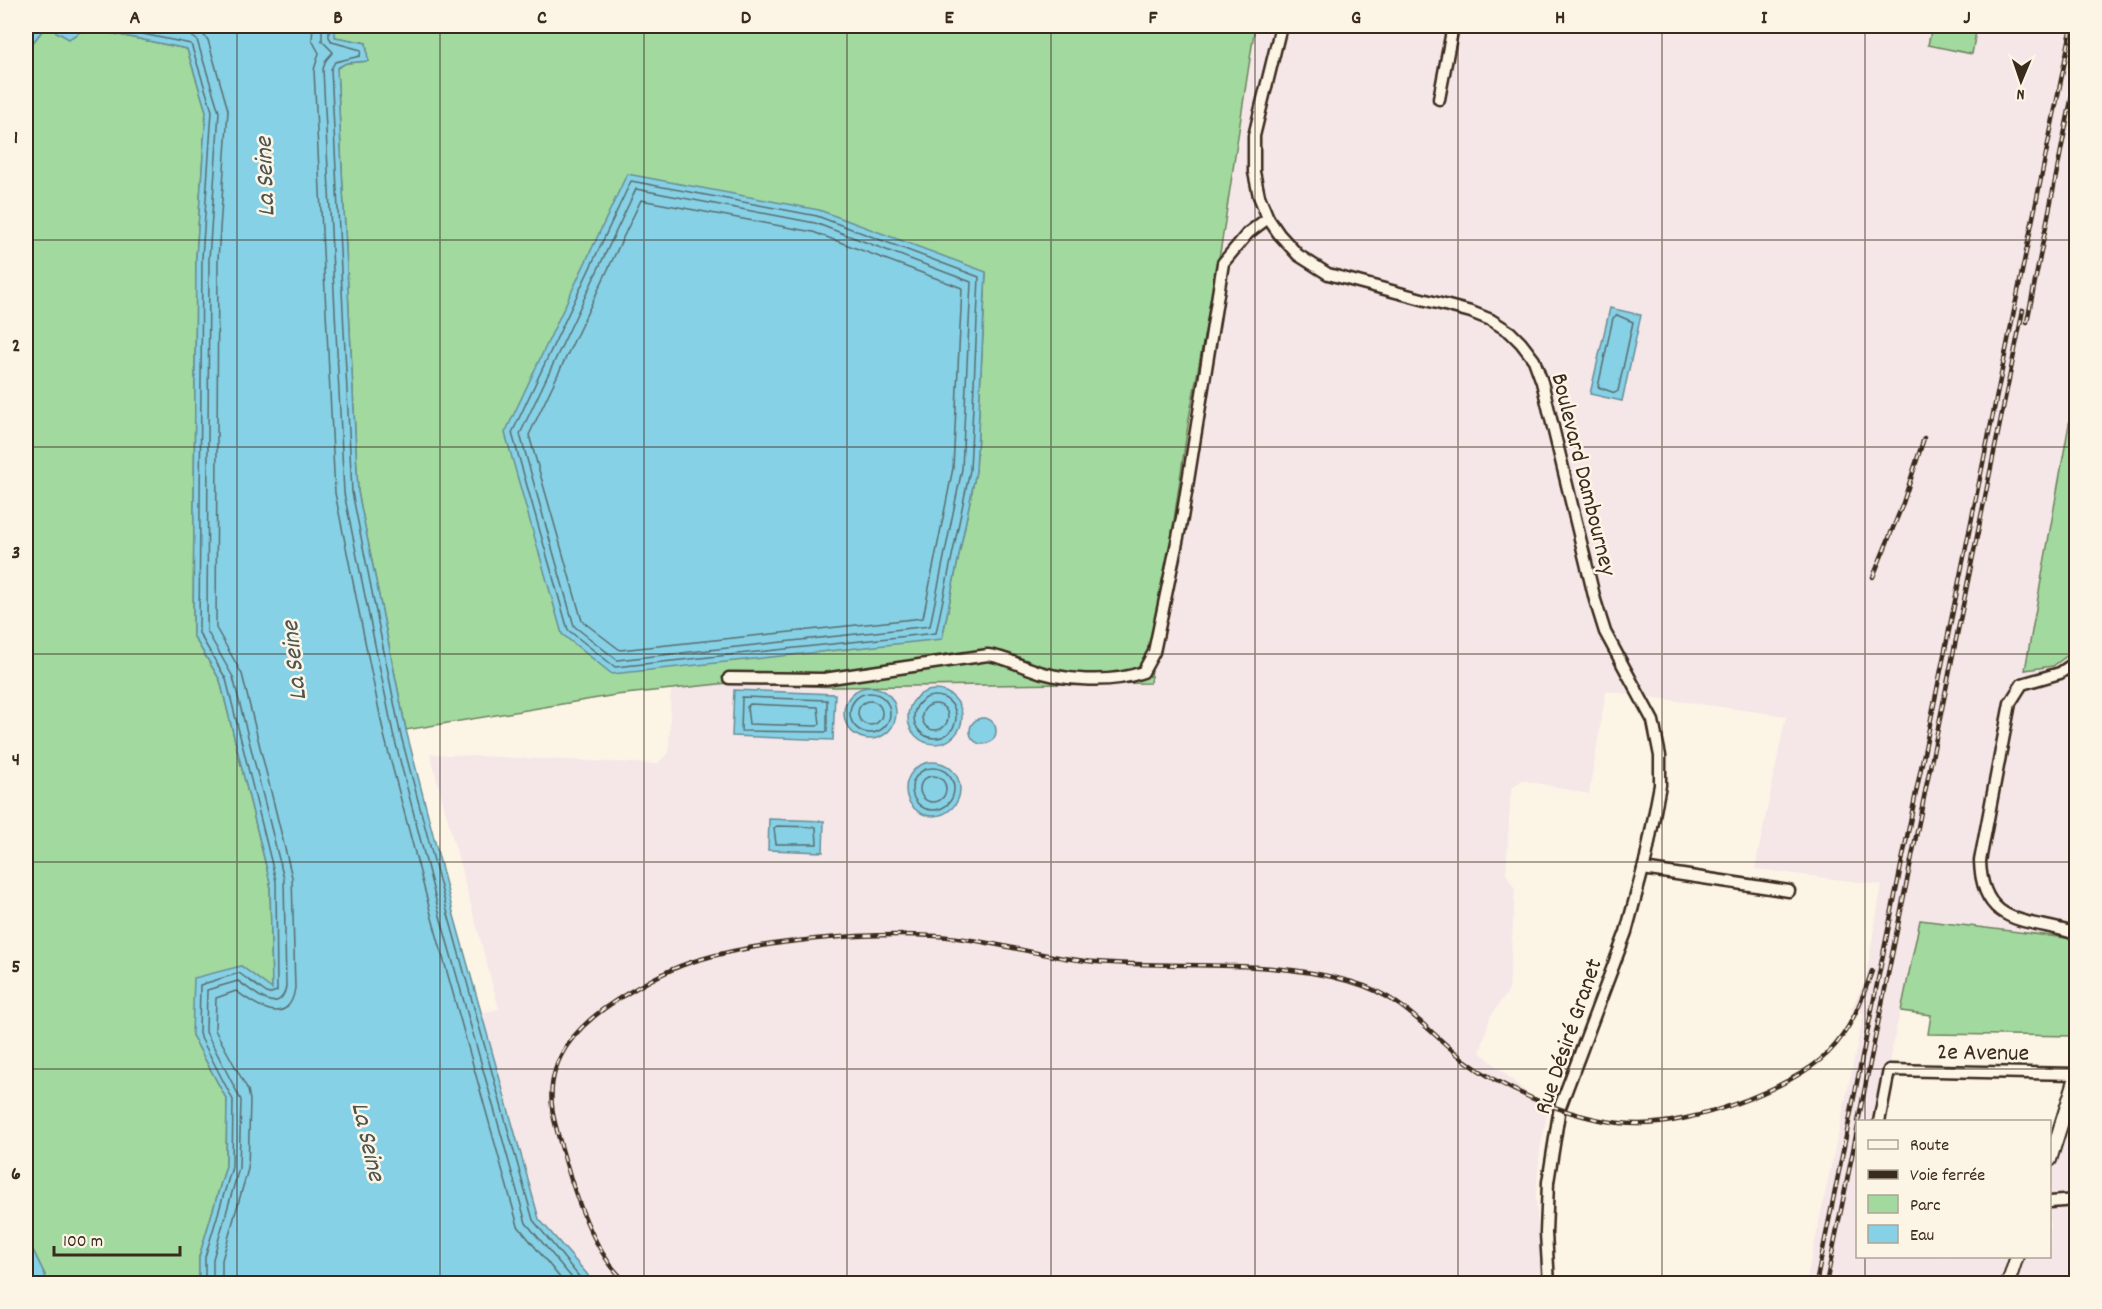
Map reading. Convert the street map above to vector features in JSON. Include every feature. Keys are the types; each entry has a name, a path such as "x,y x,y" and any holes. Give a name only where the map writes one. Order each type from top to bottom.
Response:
{"main road":[{"path":"2052,1146 2076,1076"},
{"path":"2008,1284 2017,1258"}],"street":[{"name":"Boulevard Dambourney","path":"1281,26 1254,136 1254,172 1259,195 1268,218 1298,255 1320,270 1471,312 1491,320 1510,332 1534,360 1542,382 1598,611 1605,632 1644,700 1658,740 1660,785 1643,869 1621,946"},
{"path":"1439,99 1452,26"},
{"path":"729,678 824,679 988,655 1008,658 1027,668 1049,675 1130,678 1143,672 1154,652 1182,518 1223,263 1248,233 1268,218"},
{"path":"2076,662 2060,673 2022,684 2010,703 1980,861 1983,885 1991,900 2019,921 2076,934"},
{"path":"1643,869 1789,891"},
{"name":"Rue Désiré Granet","path":"1550,1284 1546,1233 1548,1182 1560,1107 1621,946"},
{"name":"2e Avenue","path":"1879,1120 1889,1070 2076,1076"},
{"path":"2051,1202 2076,1200"}],"shaded area":[{"path":"1255,26 1932,26 1928,45 1972,53 1977,26 2076,26 2076,385 2025,670 2053,666 2076,649 2076,940 1920,921 1876,1120 1856,1120 1856,1258 2051,1258 2051,1143 2076,1065 2076,1283 1806,1283 1864,1013 1851,1009 1865,981 1882,885 1755,869 1786,716 1606,691 1589,794 1522,780 1511,789 1506,874 1515,889 1509,990 1490,1017 1480,1052 1548,1111 1540,1149 1536,1197 1541,1283 592,1283 587,1274 539,1219 481,1013 499,1009 430,754 657,764 669,752 671,686 1189,418 1221,247"}],"green space":[{"path":"46,26 86,28 187,49 206,111 196,258 193,635 220,680 270,882 272,990 241,966 192,1035 227,1100 226,1166 199,1257 199,1283 46,1283 45,1275 26,1236 26,38 30,46"},
{"path":"335,26 1255,26 1221,247 1189,418 1150,683 835,687 728,683 616,695 406,730 358,492 337,68 346,63 368,61 366,43 335,37","holes":["986,272 976,471 942,639"]},
{"path":"1932,26 1977,26 1972,54 1928,45"},
{"path":"2076,385 2076,529 2072,544 2076,547 2076,649 2053,666 2025,670"},
{"path":"1920,920 2075,939 2076,1036 1928,1034 1931,1015 1901,1011"}],"water":[{"path":"26,26 46,26 30,46 26,38"},
{"name":"La Seine","path":"46,26 335,26 335,37 366,43 368,61 346,63 337,68 358,492 406,730 453,912 539,1219 587,1274 592,1283 199,1283 199,1257 226,1166 227,1100 192,1035 194,978 241,966 272,989 270,882 220,680 193,635 196,258 206,111 187,49 86,28 69,39"},
{"path":"627,174 819,210 986,272 976,471 942,639 612,674 562,634 505,433"},
{"path":"1610,308 1641,315 1622,401 1590,394"},
{"path":"870,687 880,689 888,695 894,703 896,713 894,723 888,731 880,737 870,739 860,737 852,731 846,723 844,713 846,703 852,695 860,689"},
{"path":"734,690 835,694 833,740 732,736"},
{"path":"935,690 945,692 954,698 960,707 962,717 960,727 954,736 945,742 935,744 925,742 916,736 910,727 908,717 910,707 916,698 925,692"},
{"path":"983,718 992,722 996,731 992,740 983,744 974,740 970,731 974,722"},
{"path":"933,762 943,764 952,770 958,779 960,789 958,799 952,808 943,814 933,816 923,814 914,808 908,799 906,789 908,779 914,770 923,764"},
{"path":"769,819 824,821 823,852 768,850"},
{"path":"26,1236 45,1275 46,1283 26,1283"}],"railway":[{"path":"1816,1284 2072,26"},
{"path":"2027,322 2076,75"},
{"path":"1858,1120 2023,310"},
{"path":"1873,577 1902,506 1924,438"},
{"path":"629,1284 615,1271 603,1253 573,1187 555,1123 552,1101 553,1080 558,1062 567,1045 579,1030 610,1004 671,970 725,953 816,939 879,935 936,936 976,941 1076,960 1128,964 1257,967 1321,975 1352,982 1385,996 1412,1014 1463,1059 1523,1094 1570,1112 1616,1123 1638,1124 1660,1123 1711,1112 1765,1092 1811,1067 1828,1053 1843,1035 1859,1005 1872,971"},
{"path":"1826,1284 1856,1136"}]}
